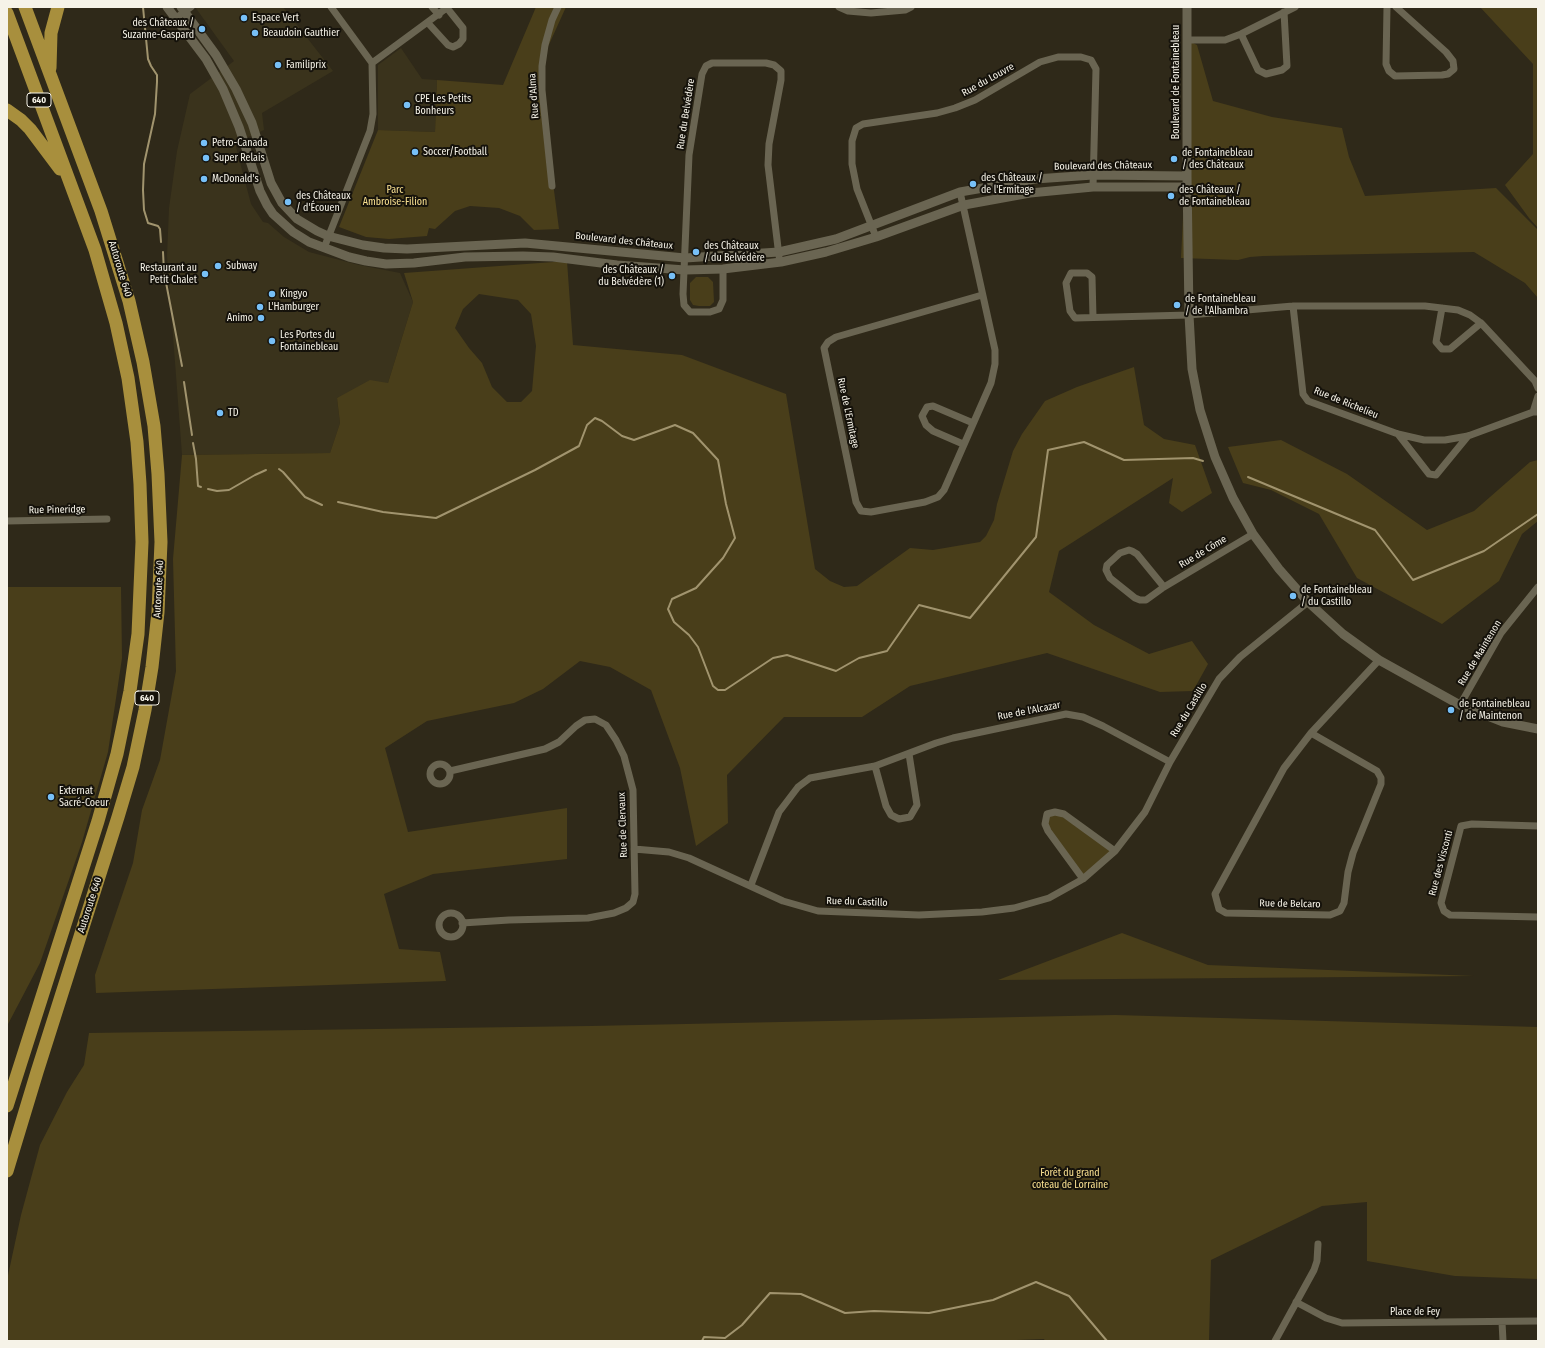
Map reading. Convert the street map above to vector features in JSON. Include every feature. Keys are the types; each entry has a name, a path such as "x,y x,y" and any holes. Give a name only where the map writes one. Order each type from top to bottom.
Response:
{"highway":[{"name":"Autoroute 640","path":"7,1171 131,772 150,679 160,581 161,528 158,462 152,413 139,341 128,295 110,239 24,7"},
{"path":"50,76 51,33 58,7"},
{"name":"Autoroute 640","path":"7,13 72,187 108,294 119,334 137,442 141,494 142,560 140,609 130,691 111,778 7,1106"},
{"path":"7,110 21,120 41,142 72,187"}],"street":[{"name":"Boulevard des Châteaux","path":"167,7 206,59 223,89 240,127 259,188 267,205 277,218 293,232 309,242 366,262 386,264 414,263 465,257 523,256 553,257 617,265 685,270 723,268 781,262 826,252 876,238 964,205 1030,193 1093,187 1187,187"},
{"path":"324,248 370,130 373,114 372,63 331,7"},
{"path":"432,7 438,15"},
{"name":"Rue d'Alma","path":"552,186 542,90 542,66 544,45 558,7"},
{"path":"839,7 848,11 871,13 905,10 911,7"},
{"name":"Boulevard de Fontainebleau","path":"1187,7 1187,187 1189,315 1192,369 1200,410 1215,457 1233,498 1253,534 1280,569 1308,602 1343,634 1379,660 1460,705 1503,722 1538,729"},
{"path":"1187,40 1225,40 1295,7"},
{"path":"1387,7 1386,64 1389,71 1394,76 1442,75 1448,74 1454,69 1454,61 1446,52 1396,7"},
{"path":"372,63 448,8 463,28 463,39 459,44 453,47 448,45 428,23"},
{"name":"Boulevard des Châteaux","path":"186,9 236,89 252,123 269,176 285,207 297,219 317,231 328,236 363,245 407,249 525,243 685,258 779,252 836,239 960,192 1035,179 1093,175 1187,176"},
{"path":"176,18 186,9"},
{"path":"1240,34 1258,70 1266,74 1282,70 1287,66 1284,12"},
{"name":"Rue du Louvre","path":"876,238 857,189 852,164 852,141 856,128 863,124 937,114 956,108 975,100 1040,62 1058,57 1081,57 1091,60 1096,69 1093,187"},
{"name":"Rue du Belvédère","path":"685,270 689,155 702,74 706,66 712,63 766,63 774,65 781,71 781,80 769,144 768,165 781,262"},
{"name":"Rue de L'Ermitage","path":"960,192 995,350 995,364 991,383 944,490 938,497 925,502 871,512 861,511 856,502 824,348 828,342 836,337 982,295"},
{"path":"685,270 683,294 684,305 690,312 710,312 719,309 723,300 723,268"},
{"path":"1093,317 1092,277 1087,273 1071,273 1066,283 1070,311 1075,318 1189,315 1292,306 1425,306 1458,310 1470,315 1480,323 1536,381 1538,388"},
{"name":"Rue de Richelieu","path":"1292,306 1303,394 1308,401 1398,434 1424,440 1445,440 1468,436 1536,412 1538,396"},
{"path":"1442,308 1436,342 1442,349 1450,349 1480,323"},
{"path":"963,444 933,431 926,425 922,416 926,407 933,406 973,423"},
{"path":"1398,434 1429,474 1436,475 1468,436"},
{"name":"Rue Pineridge","path":"7,521 107,519"},
{"name":"Rue de Côme","path":"1164,587 1137,554 1132,551 1129,550 1120,553 1107,565 1106,570 1110,578 1135,598 1146,600 1164,587 1253,534"},
{"name":"Rue de Maintenon","path":"1460,705 1501,633 1536,593"},
{"name":"Rue du Castillo","path":"634,850 669,852 689,858 783,900 818,911 919,915 982,912 1014,908 1049,898 1083,879 1115,851 1145,812 1170,762 1219,679 1240,657 1308,602"},
{"name":"Rue de Belcaro","path":"1312,733 1377,772 1381,778 1381,784 1353,853 1348,872 1344,903 1340,911 1330,914 1226,913 1219,909 1215,894 1284,768 1312,733 1379,660"},
{"name":"Rue de l'Alcazar","path":"751,885 779,812 798,787 810,778 875,766 936,743 1066,714 1083,717 1103,726 1170,762"},
{"name":"Rue de Clervaux","path":"450,771 545,749 559,742 576,726 585,720 595,719 606,725 616,740 624,756 633,790 635,894 633,902 626,908 614,913 588,918 462,923"},
{"path":"875,766 886,806 891,815 899,819 910,817 918,805 909,754"},
{"path":"1083,879 1048,831 1045,824 1047,814 1055,812 1064,814 1115,851"},
{"name":"Rue des Visconti","path":"1538,826 1472,824 1461,826 1441,903 1444,911 1450,915 1538,917"},
{"path":"1275,1341 1314,1270 1317,1262 1318,1244"},
{"name":"Place de Fey","path":"1296,1302 1326,1318 1342,1323 1538,1321"},
{"path":"1502,1322 1503,1341"}],"shaded area":[{"path":"195,7 283,7 333,71 262,113 264,130 235,143 251,204 263,222 268,223 284,237 309,252 359,265 400,273 413,302 388,383 337,398 340,423 330,453 182,455 167,256 169,208 177,151 190,94 234,61"},
{"name":"CPE Les Petits Bonheurs","path":"401,48 422,79 437,80 435,132 378,130 378,65"}],"green space":[{"name":"Parc Ambroise-Filion","path":"536,7 566,7 542,60 541,90 559,229 534,230 520,216 499,208 470,206 455,211 435,229 429,228 427,236 389,239 366,237 339,227 378,130 435,132 437,80 503,85"},
{"path":"1480,7 1538,7 1538,228 1505,185 1533,154 1533,64"},
{"path":"1187,40 1197,45 1213,101 1272,117 1342,128 1349,157 1365,196 1496,188 1538,230 1538,298 1525,283 1474,252 1263,256 1238,260 1181,258 1185,177"},
{"path":"567,261 573,345 682,355 786,394 815,569 830,581 844,587 857,586 910,548 933,550 980,542 986,536 994,520 997,504 1013,451 1022,434 1045,401 1077,387 1134,367 1144,425 1164,439 1195,445 1212,493 1182,512 1169,503 1173,478 1059,551 1049,592 1094,625 1149,654 1192,641 1208,664 1193,691 1160,692 1047,653 910,686 862,717 784,717 727,775 728,823 696,846 680,768 651,690 610,667 580,661 543,689 514,703 427,721 385,748 408,832 567,808 567,859 433,874 384,894 399,949 440,952 446,981 96,993 95,975 133,863 142,810 160,760 176,671 173,559 182,455 330,453 340,423 337,398 370,380 388,383 413,302 404,273","holes":["479,294 518,300 531,314 536,346 532,391 521,402 507,402 492,387 482,363 455,328 463,309"]},
{"path":"696,277 708,277 713,282 714,302 710,306 693,305 690,300 690,283"},
{"path":"1281,440 1347,474 1427,530 1474,511 1530,462 1538,460 1538,521 1522,534 1499,581 1442,624 1357,578 1319,514 1271,490 1243,483 1228,447"},
{"name":"Externat Sacré-Coeur","path":"7,587 121,587 122,658 108,752 82,842 40,963 7,1026"},
{"path":"1055,812 1115,851 1083,879 1048,831 1047,814"},
{"path":"1122,933 1208,965 1474,976 998,980"},
{"name":"Forêt du grand coteau de Lorraine","path":"1115,1015 1538,1027 1538,1279 1455,1276 1367,1261 1367,1202 1322,1206 1211,1260 1209,1341 1045,1341 1044,1339 991,1341 7,1341 7,1280 21,1215 40,1145 67,1092 84,1065 89,1033 590,1026"}],"waterway":[{"path":"143,7 148,59 157,75 155,114 144,164 144,210 148,223 158,226 160,229 161,242"},
{"path":"163,252 164,272 182,366"},
{"path":"184,382 192,435"},
{"path":"338,502 383,512 436,518 535,470 579,446 587,425 595,418 602,421 622,436 634,440 675,425 693,433 718,460 726,504 735,538 723,558 696,588 672,599 668,609 674,622 689,635 698,647 713,686 718,690 725,690 773,658 787,655 836,671 859,658 887,651 919,605 970,618 1036,537 1048,450 1084,442 1124,460 1193,458 1203,461"},
{"path":"193,443 198,486 201,487"},
{"path":"279,469 305,497 322,505"},
{"path":"208,489 217,491 229,490 266,470"},
{"path":"1248,477 1375,530 1413,580 1484,551 1538,514"},
{"path":"702,1341 704,1337 725,1338 742,1325 770,1293 801,1294 845,1313 874,1311 929,1313 993,1300 1036,1282 1069,1296 1107,1341"}],"place":[{"name":"Espace Vert","path":"244,18"},
{"name":"des Châteaux / Suzanne-Gaspard","path":"202,29"},
{"name":"Beaudoin Gauthier","path":"255,33"},
{"name":"Familiprix","path":"278,65"},
{"name":"CPE Les Petits Bonheurs","path":"407,105"},
{"name":"Petro-Canada","path":"204,143"},
{"name":"Soccer/Football","path":"415,152"},
{"name":"Super Relais","path":"206,158"},
{"name":"de Fontainebleau / des Châteaux","path":"1174,159"},
{"name":"McDonald's","path":"204,179"},
{"name":"des Châteaux / de l'Ermitage","path":"973,184"},
{"name":"des Châteaux / de Fontainebleau","path":"1171,196"},
{"name":"des Châteaux / d'Écouen","path":"288,202"},
{"name":"des Châteaux / du Belvédère","path":"696,252"},
{"name":"Subway","path":"218,266"},
{"name":"Restaurant au Petit Chalet","path":"205,274"},
{"name":"des Châteaux / du Belvédère (1)","path":"672,276"},
{"name":"Kingyo","path":"272,294"},
{"name":"de Fontainebleau / de l'Alhambra","path":"1177,305"},
{"name":"L'Hamburger","path":"260,307"},
{"name":"Animo","path":"261,318"},
{"name":"Les Portes du Fontainebleau","path":"272,341"},
{"name":"TD","path":"220,413"},
{"name":"de Fontainebleau / du Castillo","path":"1293,596"},
{"name":"de Fontainebleau / de Maintenon","path":"1451,710"},
{"name":"Externat Sacré-Coeur","path":"51,797"}]}
